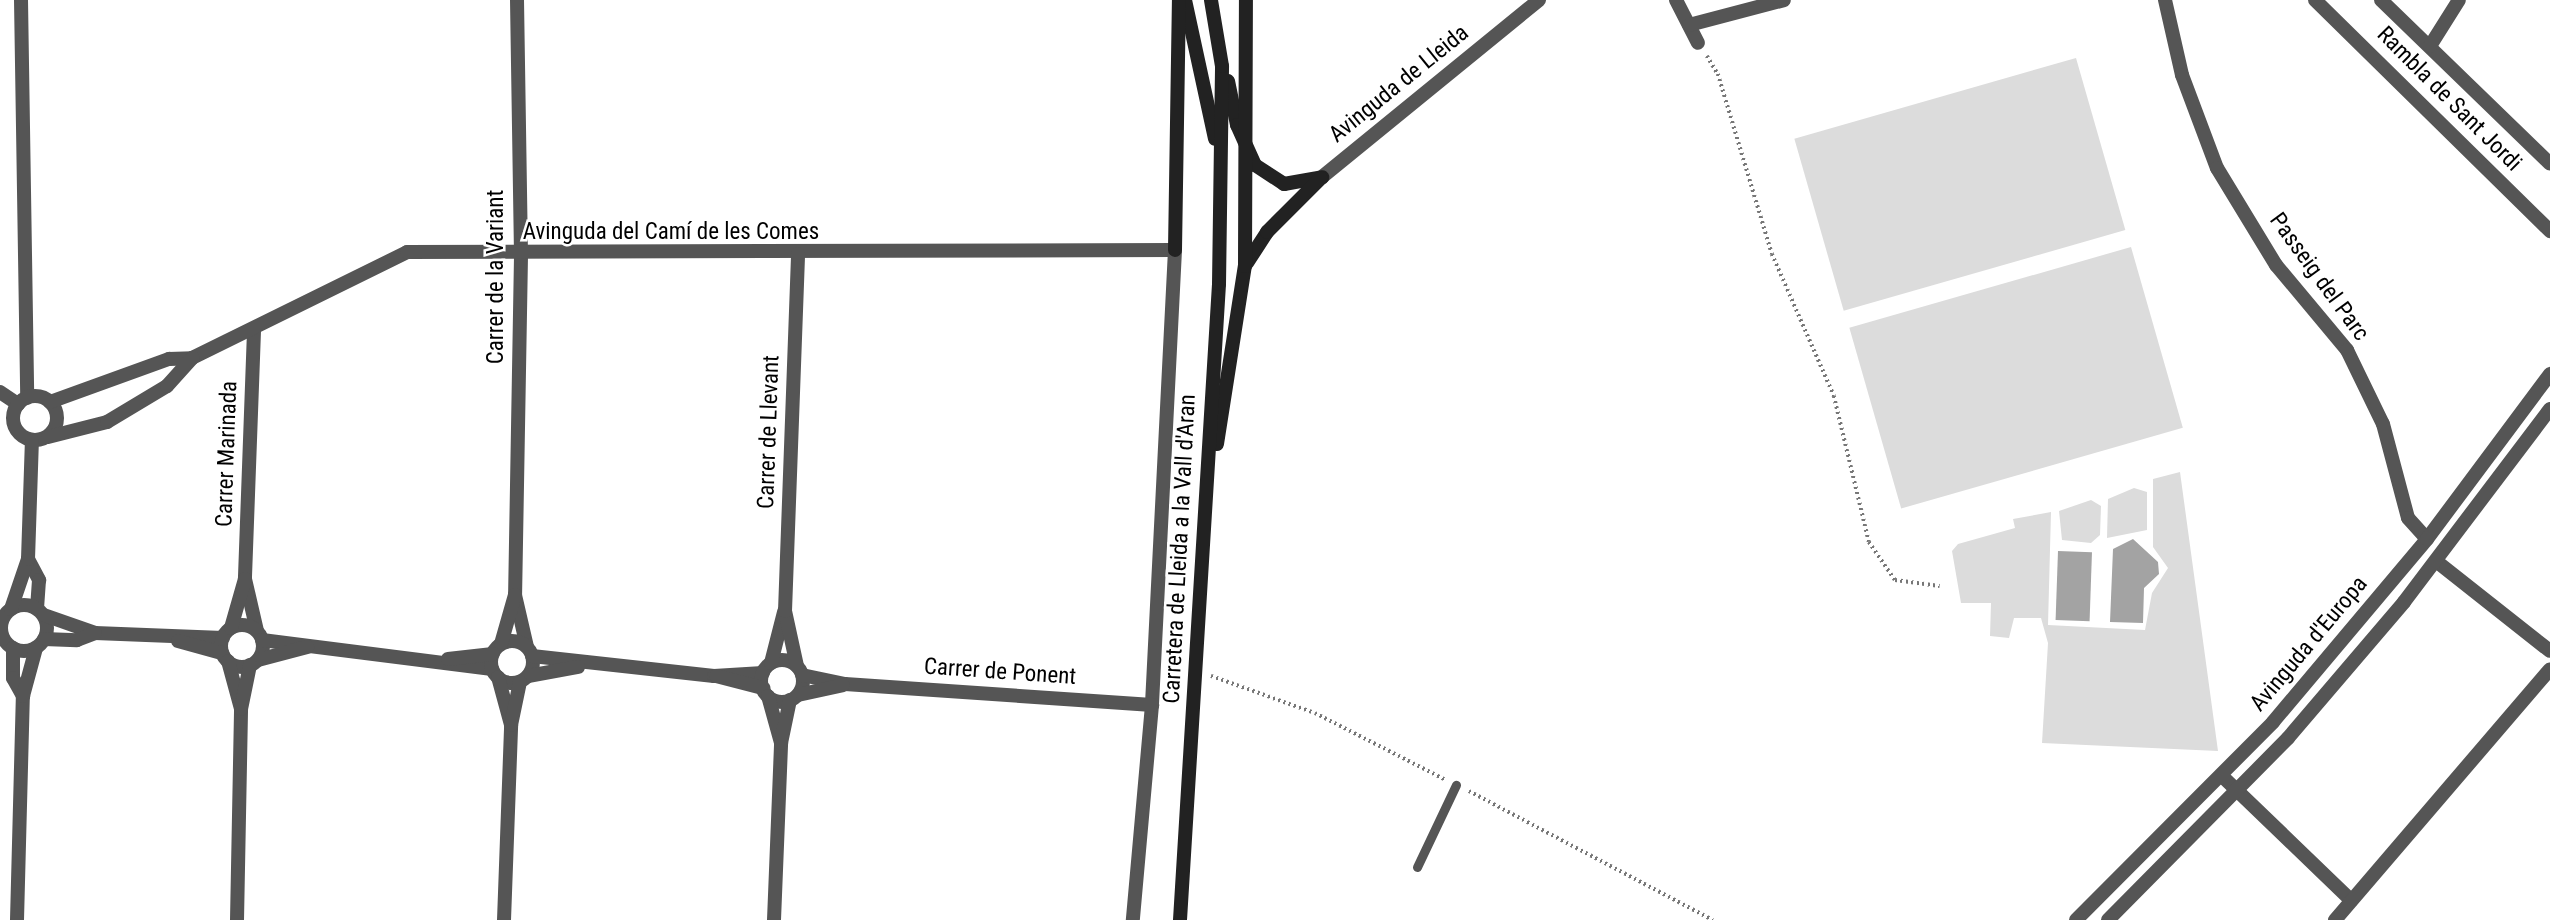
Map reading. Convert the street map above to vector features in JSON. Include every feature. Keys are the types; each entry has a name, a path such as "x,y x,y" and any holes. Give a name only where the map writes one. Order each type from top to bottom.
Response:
{"main road":[{"path":"1175,250 1179,0"},
{"path":"1185,0 1221,180"},
{"path":"1210,0 1222,66 1250,159 1284,184 1322,177"},
{"path":"1205,507 1245,266 1250,159 1246,0"},
{"path":"1221,180 1222,66"},
{"path":"1245,266 1266,232 1322,177"},
{"name":"Carretera de Lleida a la Vall d'Aran","path":"1180,920 1205,507 1221,180"}],"street":[{"path":"21,0 20,403 15,428 33,441"},
{"name":"Carrer de la Variant","path":"517,0 521,256 515,595 529,652"},
{"name":"Avinguda de Lleida","path":"1322,177 1539,0"},
{"path":"1676,0 1698,43"},
{"path":"1689,25 1784,0"},
{"name":"Passeig del Parc","path":"2165,0 2182,75 2217,168 2276,265 2347,350 2383,424 2408,518 2427,539"},
{"name":"Rambla de Sant Jordi","path":"2315,0 2550,231"},
{"name":"Rambla de Sant Jordi","path":"2381,0 2550,164"},
{"path":"2430,46 2459,0"},
{"path":"1133,920 1152,705 1175,250"},
{"name":"Avinguda del Camí de les Comes","path":"50,401 169,359 192,358 254,331 407,252 521,256 1175,250"},
{"name":"Carrer de Llevant","path":"774,920 780,743 766,680 785,611 798,254"},
{"name":"Carrer Marinada","path":"254,331 245,579 259,636"},
{"name":"Avinguda del Camí de les Comes","path":"48,437 107,422 167,386 192,358"},
{"name":"Avinguda d'Europa","path":"2076,920 2223,777 2427,539 2550,374"},
{"path":"0,392 20,403"},
{"path":"0,415 20,403 50,401 58,420 48,437 33,441"},
{"name":"Avinguda d'Europa","path":"2108,920 2238,793 2436,561 2550,408"},
{"path":"23,696 13,678 6,644 5,615 28,559 33,441"},
{"path":"17,919 23,696 40,643 39,580 28,559"},
{"path":"2436,561 2550,651"},
{"name":"Carrer Marinada","path":"225,657 227,633 245,579"},
{"name":"Carrer de la Variant","path":"495,673 497,649 515,595"},
{"name":"Carrer de Llevant","path":"780,743 800,671 785,611"},
{"path":"5,615 40,612 95,633 177,640 227,633 259,636 307,647 447,660 524,679 579,666"},
{"path":"6,644 77,640 95,633"},
{"path":"237,920 241,709 259,636"},
{"path":"177,640 225,657 254,662 307,647"},
{"path":"447,660 497,649 529,652 579,666 766,680 794,697"},
{"path":"504,920 511,725 529,652"},
{"path":"225,657 241,709"},
{"path":"2335,920 2550,669"},
{"name":"Carrer de Ponent","path":"766,680 800,671 845,684 1152,705"},
{"path":"495,673 511,725"},
{"name":"Carrer de Ponent","path":"794,697 845,684"},
{"path":"2223,777 2351,900"}],"lane":[{"path":"1417,867 1456,785"}],"path":[{"path":"1698,43 1718,74 1772,254 1834,396 1869,542 1895,580 1940,586"}],"shaded area":[{"path":"2076,58 2125,230 1844,311 1794,139"},
{"path":"2131,247 2183,428 1901,508 1849,328"},
{"path":"2180,472 2218,751 2042,743 2048,643 2041,618 2014,618 2009,638 1990,636 1991,603 1961,603 1952,551 1958,544 2015,528 2013,519 2051,512 2048,625 2145,630 2152,593 2168,568 2153,547 2153,479"},
{"path":"2134,488 2147,492 2147,530 2107,538 2108,499"},
{"path":"2091,500 2101,506 2100,535 2091,543 2062,540 2059,511"},
{"path":"2133,539 2158,562 2159,574 2144,588 2143,623 2110,622 2113,549"},
{"path":"2058,551 2092,552 2090,621 2056,620"}]}
